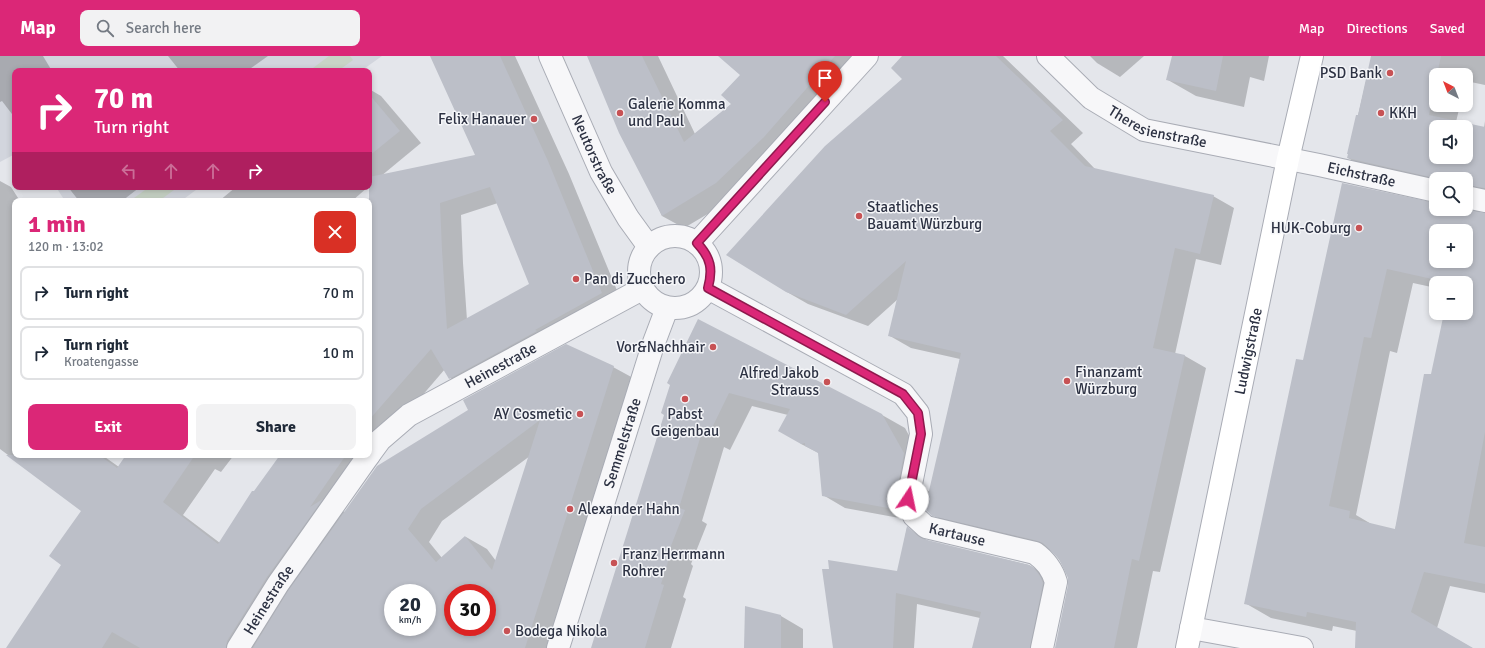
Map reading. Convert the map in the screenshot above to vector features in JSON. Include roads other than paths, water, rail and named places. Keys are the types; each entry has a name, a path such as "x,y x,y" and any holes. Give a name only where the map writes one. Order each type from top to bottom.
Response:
{"street":[{"name":"Neutorstraße","path":"550,56 601,172 628,218 649,247"},
{"path":"697,243 867,56"},
{"name":"Theresienstraße","path":"1048,56 1091,98 1144,130 1288,159"},
{"name":"Ludwigstraße","path":"1189,638 1288,159 1312,56"},
{"name":"Eichstraße","path":"1288,159 1429,189"},
{"path":"1473,198 1485,201"},
{"path":"672,236 686,237 697,243 705,251 710,261 711,275 704,293 690,305 678,308 667,308 651,300 642,289 638,271 641,258 649,247 660,239 672,236"},
{"name":"Heinestraße","path":"372,451 380,440 409,415 642,289"},
{"name":"Kartause","path":"704,293 903,394 918,413 921,434 908,499 914,516 926,527 1035,553 1049,565 1056,582 1042,648"},
{"name":"Semmelstraße","path":"558,648 653,345 667,308"},
{"name":"Heinestraße","path":"238,648 278,584 367,458"},
{"path":"1189,638 1302,648"}],"place":[{"name":"PSD Bank","path":"1390,73"},
{"name":"Galerie Komma und Paul","path":"620,113"},
{"name":"KKH","path":"1381,113"},
{"name":"Felix Hanauer","path":"534,119"},
{"name":"Staatliches Bauamt Würzburg","path":"859,216"},
{"name":"HUK-Coburg","path":"1359,228"},
{"name":"Pan di Zucchero","path":"576,279"},
{"name":"Vor&Nachhair","path":"713,347"},
{"name":"Finanzamt Würzburg","path":"1067,381"},
{"name":"Alfred Jakob Strauss","path":"827,382"},
{"name":"Pabst Geigenbau","path":"685,399"},
{"name":"AY Cosmetic","path":"580,414"},
{"name":"Alexander Hahn","path":"570,509"},
{"name":"Franz Herrmann Rohrer","path":"614,563"},
{"name":"Bodega Nikola","path":"507,631"}]}
